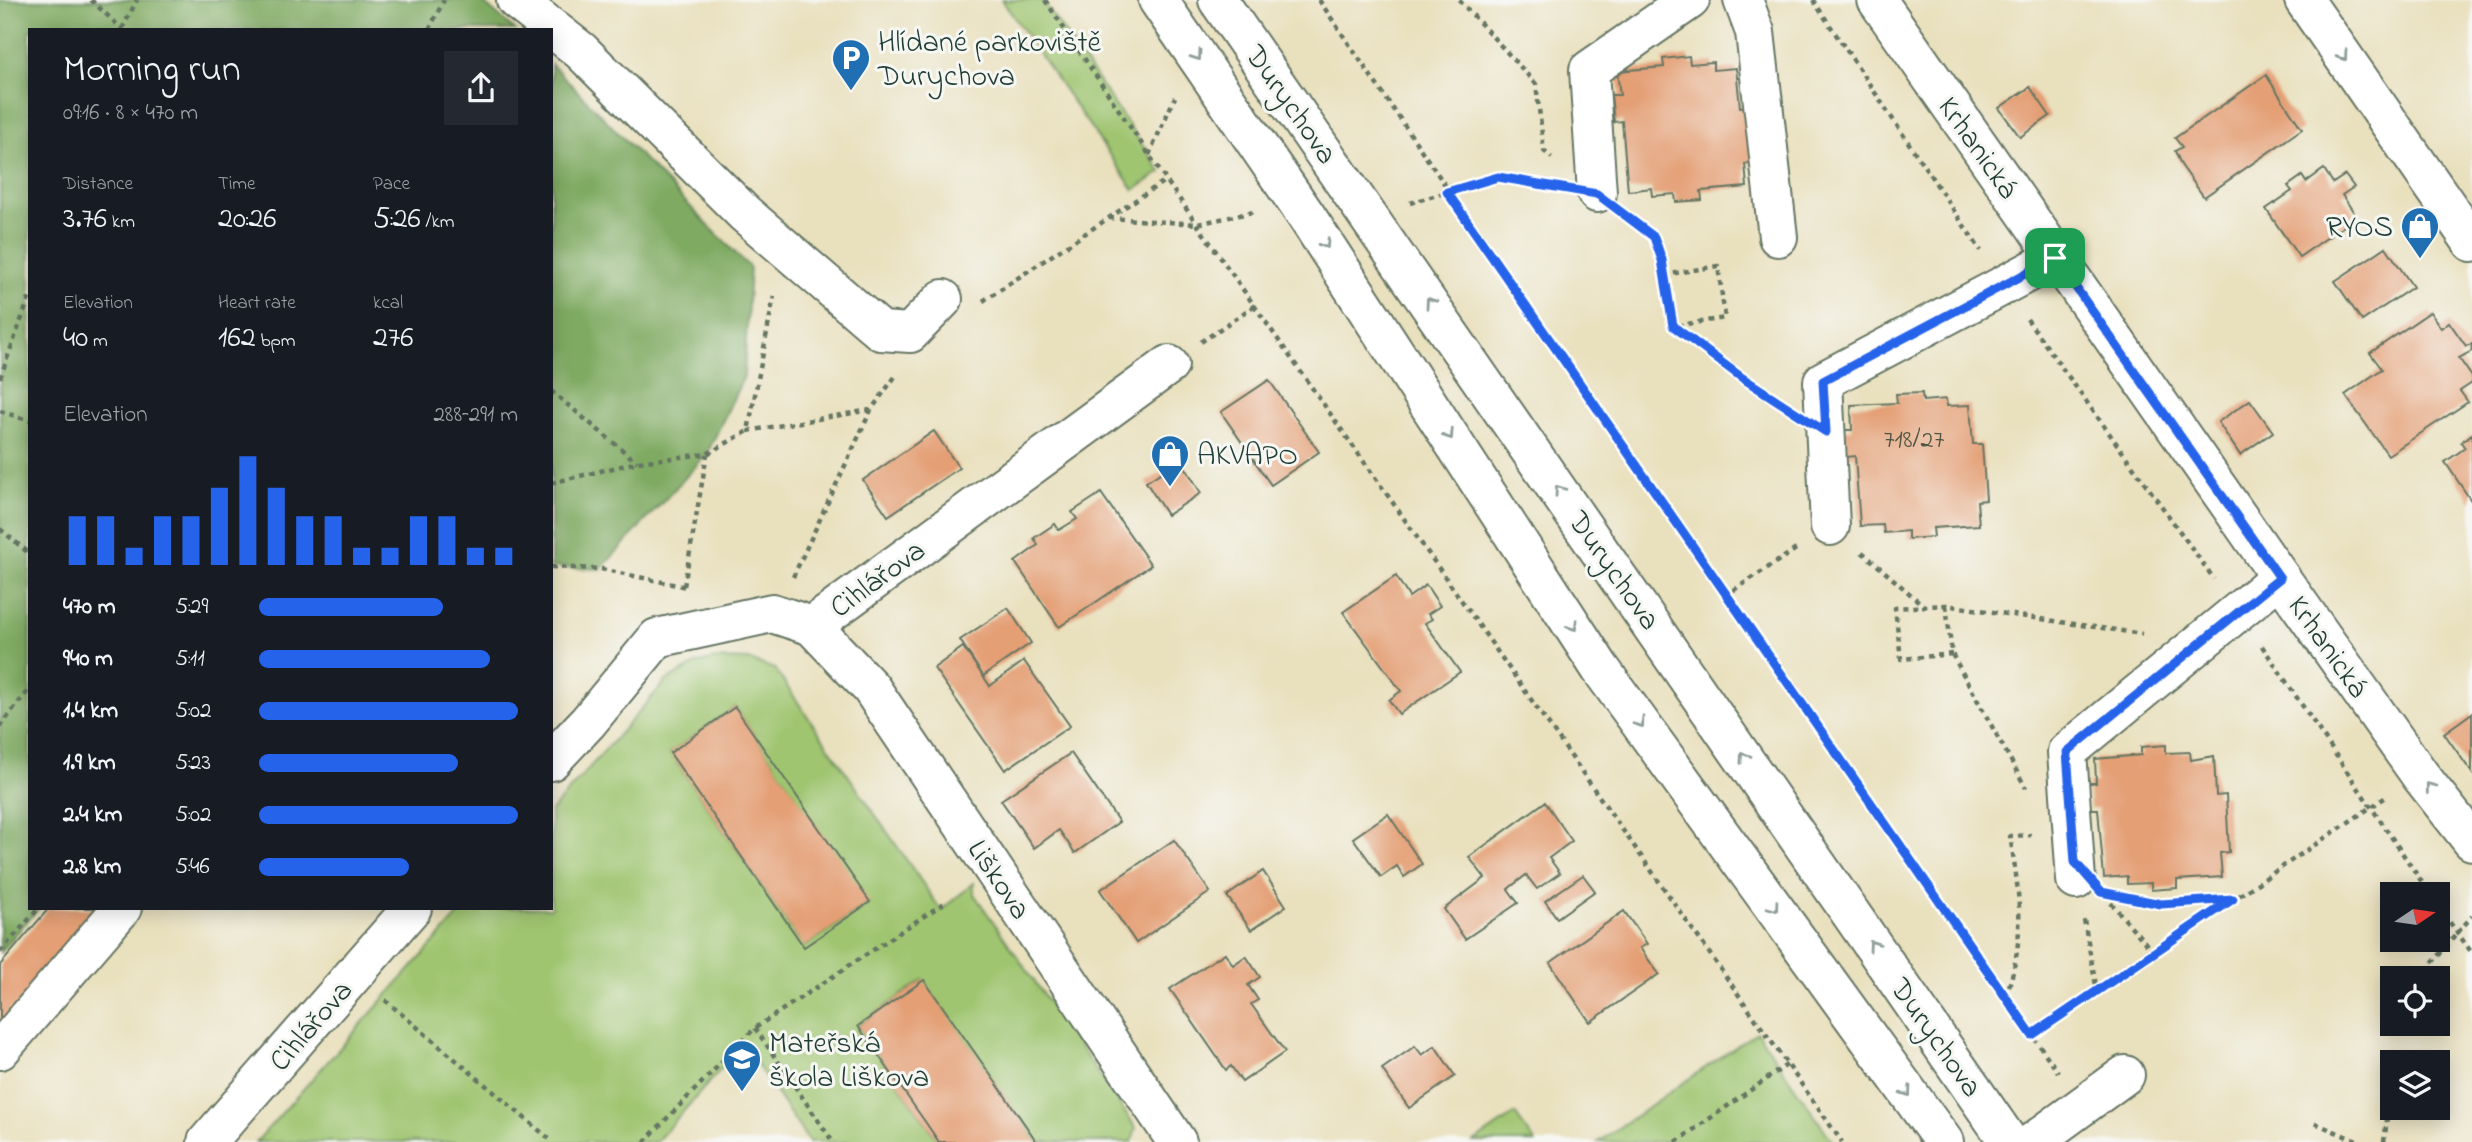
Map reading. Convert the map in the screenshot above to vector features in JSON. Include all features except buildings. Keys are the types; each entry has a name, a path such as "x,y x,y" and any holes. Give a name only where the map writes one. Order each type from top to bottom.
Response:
{"street":[{"path":"516,0 552,28"},
{"name":"Durychova","path":"1158,0 1307,216 1600,668 1944,1142"},
{"name":"Durychova","path":"1218,0 2010,1142"},
{"path":"1597,194 1589,70 1690,0"},
{"path":"1743,0 1755,32 1777,237"},
{"name":"Krhanická","path":"1877,0 2280,578 2420,775 2472,841"},
{"path":"2304,0 2472,242"},
{"path":"553,29 582,51 744,213 881,331 910,332 959,302"},
{"path":"1830,526 1823,381 2055,258"},
{"name":"Cihlářova","path":"553,759 588,722 657,638 772,613 812,625 1169,365"},
{"path":"2084,878 2067,752 2280,578"},
{"name":"Liškova","path":"812,625 871,688 1177,1142"},
{"path":"0,1050 120,910"},
{"name":"Cihlářova","path":"207,1142 410,910"},
{"path":"2033,1142 2125,1074"}],"path":[{"path":"91,0 121,28"},
{"path":"123,28 137,0"},
{"path":"430,28 444,0"},
{"path":"1045,0 1166,180 1842,1142"},
{"path":"1319,0 1447,192 1725,596 2082,1107"},
{"path":"1459,0 1536,84 1544,151 1654,237 1673,326 1741,377 1826,432"},
{"path":"1813,0 1950,202 2003,286 2238,612 2422,882"},
{"path":"1447,192 1498,177 1597,194"},
{"path":"959,302 1166,180"},
{"path":"1664,275 1718,267 1726,318 1673,326"},
{"path":"748,431 776,300 771,287"},
{"path":"0,378 28,301"},
{"path":"1169,365 1255,305"},
{"path":"772,613 805,557 871,410 899,371"},
{"path":"553,393 638,463"},
{"path":"553,482 638,463 707,454 748,431 871,410"},
{"path":"0,411 28,420"},
{"path":"684,586 707,454"},
{"path":"1725,596 1830,526 1925,606"},
{"path":"0,529 28,552"},
{"path":"553,567 601,569 697,590"},
{"path":"1952,654 1901,659 1895,608 1946,605 2201,643"},
{"path":"0,727 28,691"},
{"path":"2032,1035 2420,775"},
{"path":"2006,997 2018,960 2021,920 2010,836 2037,835"},
{"path":"2084,878 2161,904 2233,899"},
{"path":"2084,878 2154,953"},
{"path":"644,1142 755,1028 944,903"},
{"path":"0,952 37,910"},
{"path":"2429,966 2472,916"},
{"path":"2450,925 2472,953"},
{"path":"354,975 552,1142"},
{"path":"755,1028 833,1142"},
{"path":"1676,1142 1788,1065"},
{"path":"2384,1142 2387,1120"},
{"path":"2315,1123 2359,1142"}],"green space":[{"path":"0,0 480,0 513,28 28,28 28,910 37,910 0,952"},
{"path":"1002,0 1042,0 1161,172 1134,190"},
{"path":"553,66 750,268 744,376 707,454 601,569 553,567"},
{"path":"716,659 749,660 775,669 941,910 974,883 974,894 1136,1128 1132,1142 1037,1142 923,980 858,1026 939,1142 809,1142 743,1044 656,1142 256,1142 463,910 553,910 553,809 666,681 696,664","holes":["735,707 869,903 804,947 670,753"]},
{"path":"1757,1032 1833,1142 1598,1142"},
{"path":"1515,1114 1535,1142 1474,1142"}],"place":[{"name":"Hlídané parkoviště Durychova","path":"851,92"},
{"name":"RYOS","path":"2420,260"},
{"name":"AKVAPO","path":"1170,488"},
{"name":"Mateřská škola Liškova","path":"742,1093"}],"route":[{"path":"1498,177 1597,194 1654,237 1662,260 1673,326 1741,377 1826,432 1823,381 2055,258 2280,578 2067,752 2075,862 2101,892 2161,904 2233,899 2032,1035 1447,192 1498,177"}]}
